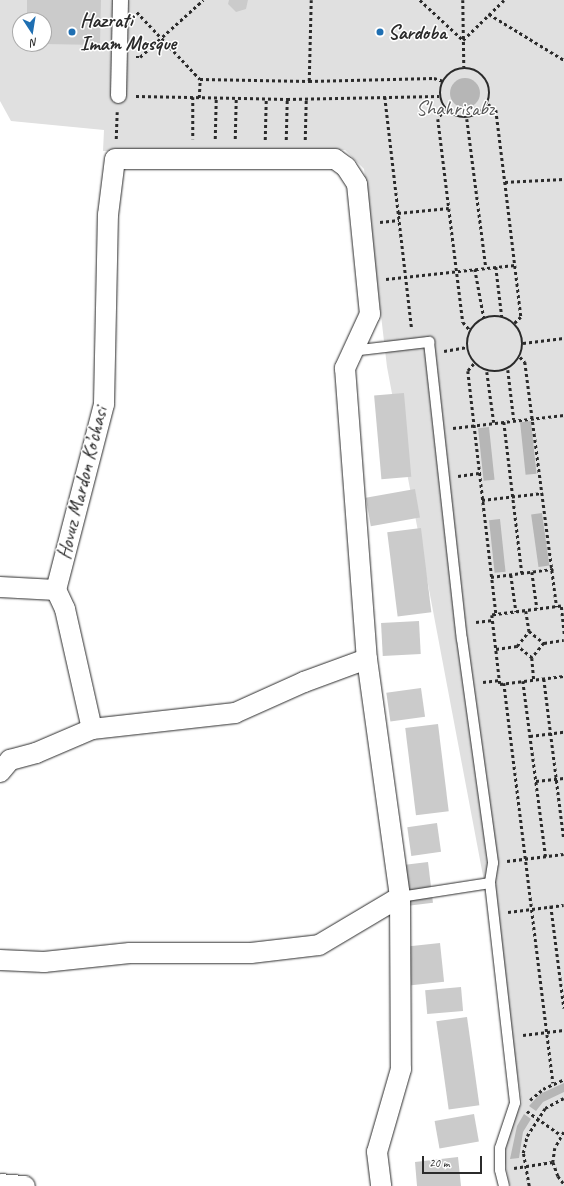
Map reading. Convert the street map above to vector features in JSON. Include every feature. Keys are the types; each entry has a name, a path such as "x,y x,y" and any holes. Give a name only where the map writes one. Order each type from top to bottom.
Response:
{"street":[{"path":"118,95 120,4"},
{"name":"Hovuz Mardon Ko’chasi","path":"56,590 104,404 108,215 115,159 335,159 346,167 357,184 370,314 350,351"},
{"path":"350,351 345,368 367,659 400,897 402,1069 377,1152 381,1186"},
{"path":"0,587 56,590 65,609 92,729"},
{"path":"0,772 10,760 36,753 92,729 235,713 304,682 367,659"},
{"path":"0,960 44,962 130,953 251,953 319,945 400,897"},
{"path":"0,1184 25,1186"}],"lane":[{"path":"350,351 429,342 462,639 493,863 490,883 515,1103 500,1148 500,1170 504,1186"},
{"path":"400,897 490,883"}],"path":[{"path":"119,57 140,57 203,0"},
{"path":"309,81 311,0"},
{"path":"420,0 463,40"},
{"path":"463,0 464,67"},
{"path":"463,40 504,0"},
{"path":"120,4 134,9 200,79 309,81 434,78 443,81"},
{"path":"489,14 564,60"},
{"path":"464,67 474,69 486,79 490,94 488,104 480,113 468,118 455,117 445,109 439,96 443,81 453,70 464,67"},
{"path":"199,98 200,79"},
{"path":"123,141 116,141 118,95 266,99 439,96"},
{"path":"385,97 414,344"},
{"path":"193,98 193,142"},
{"path":"215,142 216,98"},
{"path":"235,142 236,98"},
{"path":"265,142 266,99"},
{"path":"286,142 287,99"},
{"path":"305,142 306,99"},
{"path":"488,104 496,110 505,182 520,317 514,324"},
{"path":"445,109 438,119 463,322 470,330"},
{"path":"468,118 486,268"},
{"path":"186,142 201,142"},
{"path":"208,142 222,142"},
{"path":"228,142 242,142"},
{"path":"258,142 272,142"},
{"path":"279,142 292,142"},
{"path":"298,142 312,143"},
{"path":"505,182 564,179"},
{"path":"398,213 449,208"},
{"path":"376,222 399,220"},
{"path":"382,280 514,265"},
{"path":"496,267 502,317"},
{"path":"475,269 484,318"},
{"path":"502,317 514,324 521,334 523,343 520,357 508,370 487,372 474,364 466,348 470,330 484,318 502,317"},
{"path":"523,343 564,338"},
{"path":"430,353 466,348"},
{"path":"520,357 525,362 534,418 557,607"},
{"path":"474,364 468,371 496,614"},
{"path":"508,370 514,420"},
{"path":"487,372 494,423"},
{"path":"439,430 564,415"},
{"path":"504,422 522,573"},
{"path":"444,478 479,473"},
{"path":"482,500 543,493"},
{"path":"491,577 553,569"},
{"path":"532,572 537,609"},
{"path":"511,574 516,612"},
{"path":"564,634 561,606 492,615 500,684 564,677"},
{"path":"526,611 529,631 544,643"},
{"path":"496,649 516,646 529,631"},
{"path":"534,680 532,658 544,643 564,640"},
{"path":"516,646 532,658"},
{"path":"544,679 564,839"},
{"path":"523,681 546,857"},
{"path":"504,683 553,1083"},
{"path":"530,736 564,732"},
{"path":"536,781 564,778"},
{"path":"493,863 564,854"},
{"path":"494,914 564,905"},
{"path":"551,906 564,1008"},
{"path":"507,1037 564,1030"},
{"path":"529,1186 524,1166 523,1153 527,1136 537,1118 545,1108 564,1098"},
{"path":"515,1103 561,1136"},
{"path":"564,1132 555,1148 554,1162 558,1176 564,1184"},
{"path":"500,1170 554,1162"}],"green space":[{"name":"Shahrisabz","path":"0,0 564,0 564,1186 510,1186 504,1158 510,1129 522,1102 487,897 387,367 364,169 345,150 103,151 104,130 11,121 0,101"}],"shaded area":[{"path":"465,78 476,82 480,93 476,104 465,108 454,104 450,93 454,82"},
{"path":"531,421 537,474 526,475 520,422"},
{"path":"489,427 495,480 484,481 478,428"},
{"path":"542,513 549,565 538,567 531,515"},
{"path":"500,519 506,572 495,573 489,520"},
{"path":"564,1083 564,1092 543,1102 536,1111 529,1106 540,1094"},
{"path":"524,1114 531,1119 523,1132 519,1158 510,1159 517,1126"}],"building":[{"name":"Hazrati Imam Mosque","path":"27,0 101,0 100,45 52,44 52,12 27,12"},
{"path":"229,0 248,0 246,9 236,12 228,4"},
{"path":"404,393 411,477 381,479 374,396"},
{"path":"415,489 420,518 371,526 366,498"},
{"path":"421,528 431,612 398,617 387,532"},
{"path":"419,621 421,654 383,656 381,623"},
{"path":"421,688 425,717 390,722 386,693"},
{"path":"438,724 449,811 416,815 405,728"},
{"path":"437,823 441,852 411,856 407,827"},
{"path":"428,862 433,903 404,906 399,866"},
{"path":"440,943 444,982 411,985 407,946"},
{"path":"461,987 463,1011 427,1014 425,990"},
{"path":"467,1017 479,1105 449,1109 436,1021"},
{"path":"474,1114 479,1142 439,1149 435,1121"},
{"path":"458,1157 461,1186 417,1186 415,1162"}],"place":[{"name":"Hazrati Imam Mosque","path":"72,32"},
{"name":"Sardoba","path":"380,32"}]}
